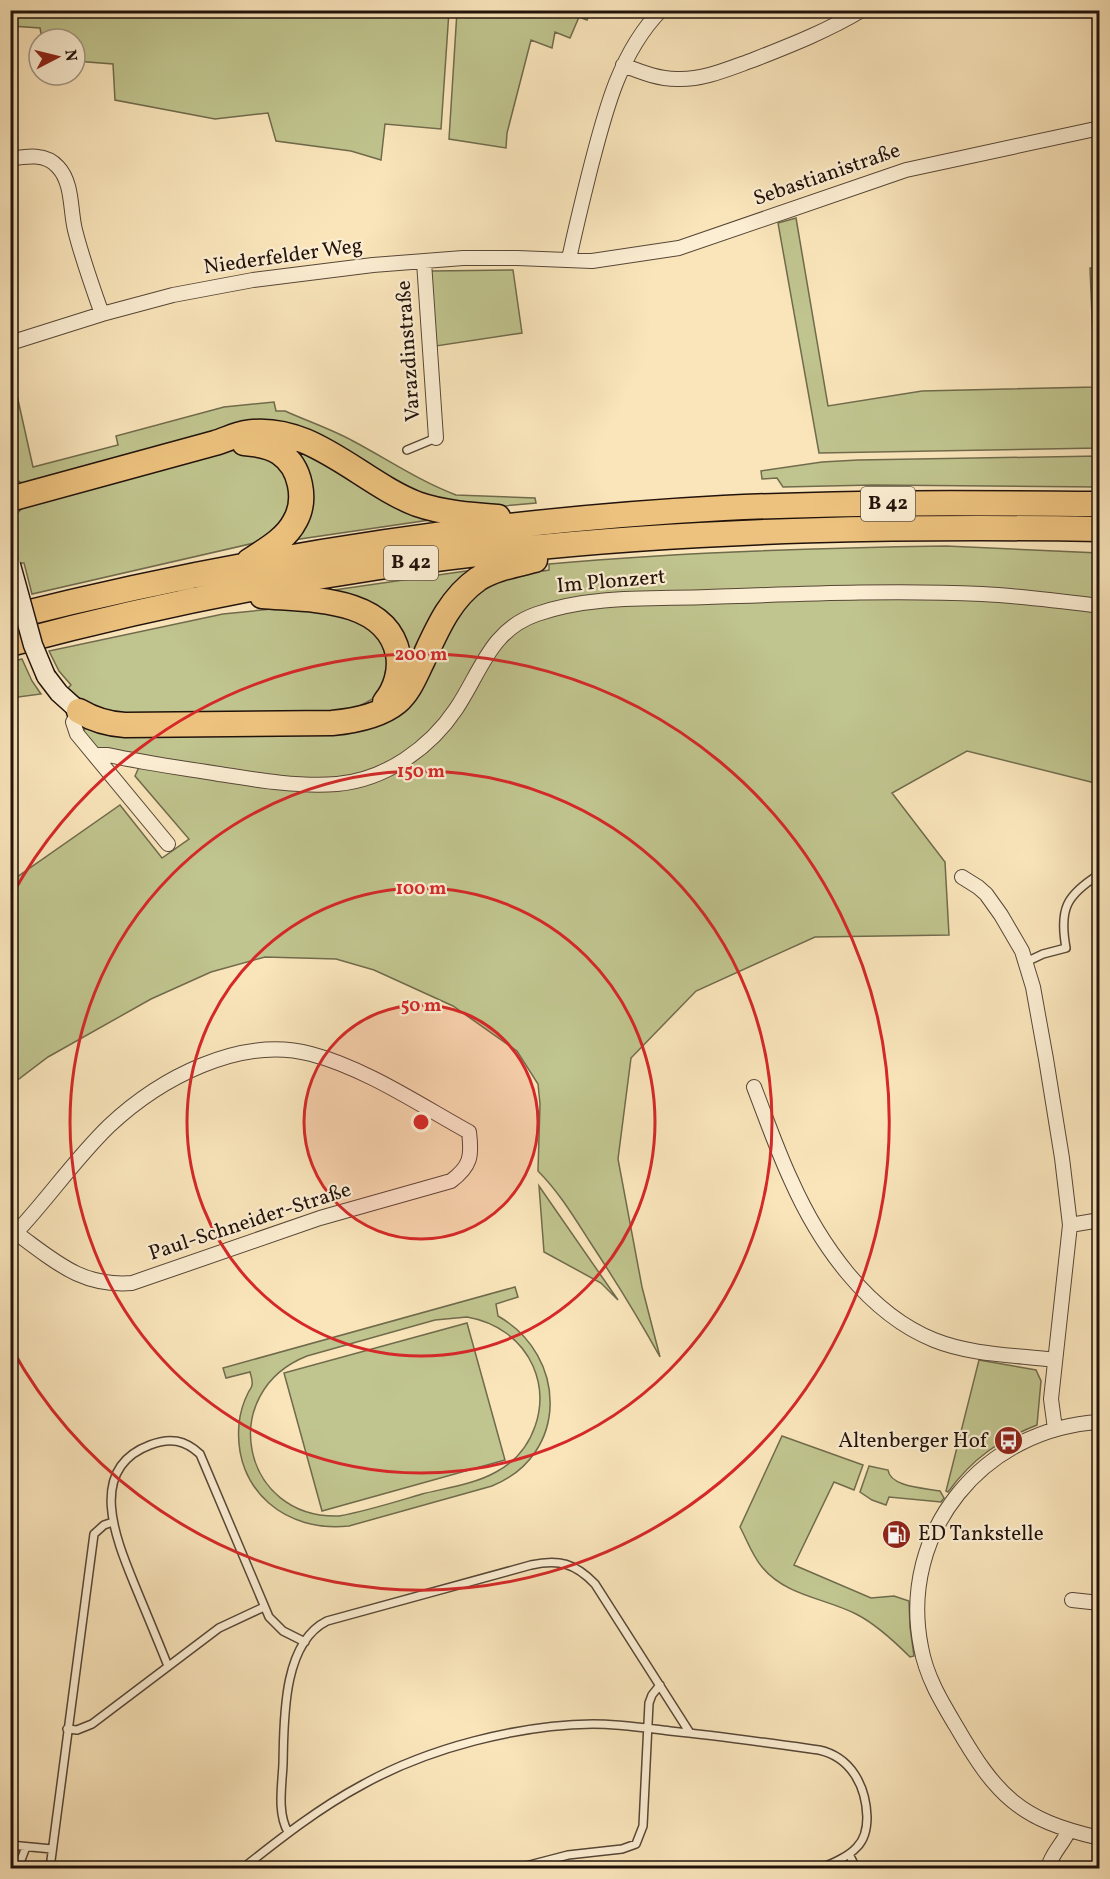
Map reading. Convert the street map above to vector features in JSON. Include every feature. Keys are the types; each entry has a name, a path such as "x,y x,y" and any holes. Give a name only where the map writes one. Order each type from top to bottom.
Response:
{"highway":[{"path":"10,499 253,432 286,435 310,443 417,504 471,515 555,521"},
{"path":"215,443 240,442 271,448 290,462 300,486 299,512 289,531 270,547 240,566"},
{"name":"B 42","path":"10,618 156,582 240,566 448,534 555,521 689,510 826,505 1100,504"},
{"name":"B 42","path":"10,644 230,594 404,564 520,549 788,532 909,529 1100,529"},
{"path":"1032,529 1100,545"},
{"path":"79,711 93,720 124,725 332,723 354,720 391,706 400,699 411,684 447,612 479,579 496,570 594,543"},
{"path":"230,594 328,601 359,610 382,624 396,646 399,669 387,699 369,715"}],"street":[{"path":"569,259 603,119 623,65 643,32 661,10"},
{"path":"623,65 656,77 678,80 698,78 721,72 793,45 834,27 862,10"},
{"name":"Sebastianistraße","path":"569,259 592,261 679,248 906,170 1100,128"},
{"path":"10,159 26,156 46,158 59,168 67,181 75,229 102,314"},
{"name":"Niederfelder Weg","path":"10,343 102,314 173,295 253,280 373,265 463,258 569,259"},
{"name":"Varazdinstraße","path":"424,262 436,438"},
{"path":"11,565 33,645 46,676 59,693 79,711 73,727 168,844"},
{"name":"Im Plonzert","path":"96,757 108,755 138,762 240,777 307,784 339,784 368,777 407,758 434,738 455,711 493,644 510,629 532,616 582,604 625,600 935,593 1001,595 1100,606"},
{"path":"962,877 978,886 991,900 1016,939 1026,962 1035,995 1070,1225 1051,1399 1055,1429"},
{"name":"Paul-Schneider-Straße","path":"282,1050 310,1053 375,1081 469,1132 471,1149 469,1163 451,1181 320,1218 132,1283 102,1283 91,1280 13,1236 109,1126 169,1080 224,1057 250,1052 282,1050"},
{"path":"754,1087 786,1170 808,1215 845,1269 882,1307 913,1329 945,1344 1055,1360"},
{"path":"1070,1225 1100,1220"},
{"path":"1100,1422 1055,1429 1030,1437 1010,1447 975,1474 954,1498 937,1525 919,1582 917,1609 921,1647 927,1671 935,1690 986,1775 1004,1795 1025,1811 1069,1830 1100,1838"},
{"path":"1072,1600 1100,1603"},
{"path":"1048,1869 1050,1860 1061,1847 1069,1830"}],"lane":[{"path":"407,450 436,438"},
{"path":"1026,962 1043,954 1066,948 1062,922 1066,904 1080,888 1100,874"},
{"path":"168,1665 118,1544 113,1522 112,1499 120,1464 129,1455 160,1441 182,1441 200,1454 264,1607 275,1625 305,1642"},
{"path":"50,1869 94,1534 104,1525 113,1522"},
{"path":"288,1832 284,1826 281,1806 285,1704 292,1670 305,1642 318,1625 531,1565 564,1563 585,1574 595,1584 690,1733"},
{"path":"67,1729 77,1730 92,1724 219,1628 264,1607"},
{"path":"518,1869 568,1854 622,1849 636,1844 644,1826 649,1703 660,1685"},
{"path":"243,1869 288,1832 363,1784 404,1765 456,1747 507,1734 555,1726 595,1724 647,1728 819,1750 829,1752 839,1758 858,1779 867,1808 867,1823 864,1837 858,1847 821,1869"},
{"path":"10,1845 52,1849"},
{"path":"10,1868 21,1860 26,1847"},
{"path":"849,1854 856,1869"}],"green space":[{"path":"10,11 449,11 441,129 385,124 381,160 351,151 276,141 268,113 215,119 115,100 113,64 87,62 87,27 11,26"},
{"path":"457,11 591,11 587,20 579,17 570,38 555,32 552,48 531,40 507,133 506,148 449,139"},
{"path":"796,218 828,406 922,391 1095,387 1090,268 1099,268 1099,448 819,453 778,223"},
{"path":"513,270 522,333 436,346 430,273 432,271"},
{"path":"10,364 33,467 118,445 116,436 224,407 274,402 276,411 285,411 336,433 416,477 456,495 535,498 536,503 493,507 423,497 300,431 32,484 22,483 11,477"},
{"path":"281,441 443,518 293,540 297,531"},
{"path":"259,450 288,474 292,511 263,541 32,594 24,563 19,563 12,532 14,518 25,506 219,452"},
{"path":"1099,456 1099,487 873,485 783,487 777,478 762,479 761,471 822,462 858,460"},
{"path":"946,546 1099,553 1099,784 967,751 892,793 945,862 949,935 815,937 696,991 631,1058 618,1159 642,1287 660,1357 572,1214 553,1187 538,1171 540,1104 538,1084 517,1051 453,1006 374,970 336,959 265,957 211,972 151,999 48,1057 11,1085 10,882 120,805 162,858 189,839 135,776 143,758 93,747 81,734 88,725 351,730 439,640 479,587 543,565 543,571 549,570 549,564 648,556 797,549"},
{"path":"473,570 410,672 405,656 329,592 334,590"},
{"path":"292,607 318,607 375,629 392,666 376,697 351,711 171,715 110,712 83,701 68,688 71,685 59,671 49,651 223,614"},
{"path":"22,659 41,694 11,698 11,662"},
{"path":"539,1186 618,1300 601,1283 544,1252"},
{"path":"515,1287 518,1297 496,1304 498,1316 521,1334 537,1355 547,1379 550,1404 546,1429 535,1452 517,1471 492,1486 349,1526 326,1526 305,1522 285,1514 268,1503 255,1488 245,1469 239,1448 240,1416 252,1386 250,1372 226,1378 223,1368","holes":["467,1317 478,1319 506,1333 522,1348 533,1366 538,1381 540,1396 535,1426 529,1440 509,1463 496,1472 470,1483 339,1516 306,1511 280,1497 262,1476 252,1451 251,1423 260,1397 278,1373 307,1356 435,1320"]},
{"path":"467,1323 505,1460 322,1511 284,1373"},
{"path":"979,1360 1036,1370 1041,1381 1037,1425 1010,1437 987,1452 957,1480 948,1492 946,1491"},
{"path":"782,1436 863,1465 854,1490 834,1482 794,1565 871,1598 894,1596 909,1601 914,1656 910,1657 878,1628 856,1614 782,1584 772,1577 755,1558 740,1527"},
{"path":"869,1466 888,1470 890,1476 901,1483 940,1491 944,1498 941,1502 889,1497 886,1505 872,1500 860,1492"}],"place":[{"name":"Altenberger Hof","path":"1008,1441"},
{"name":"ED Tankstelle","path":"897,1534"}]}
